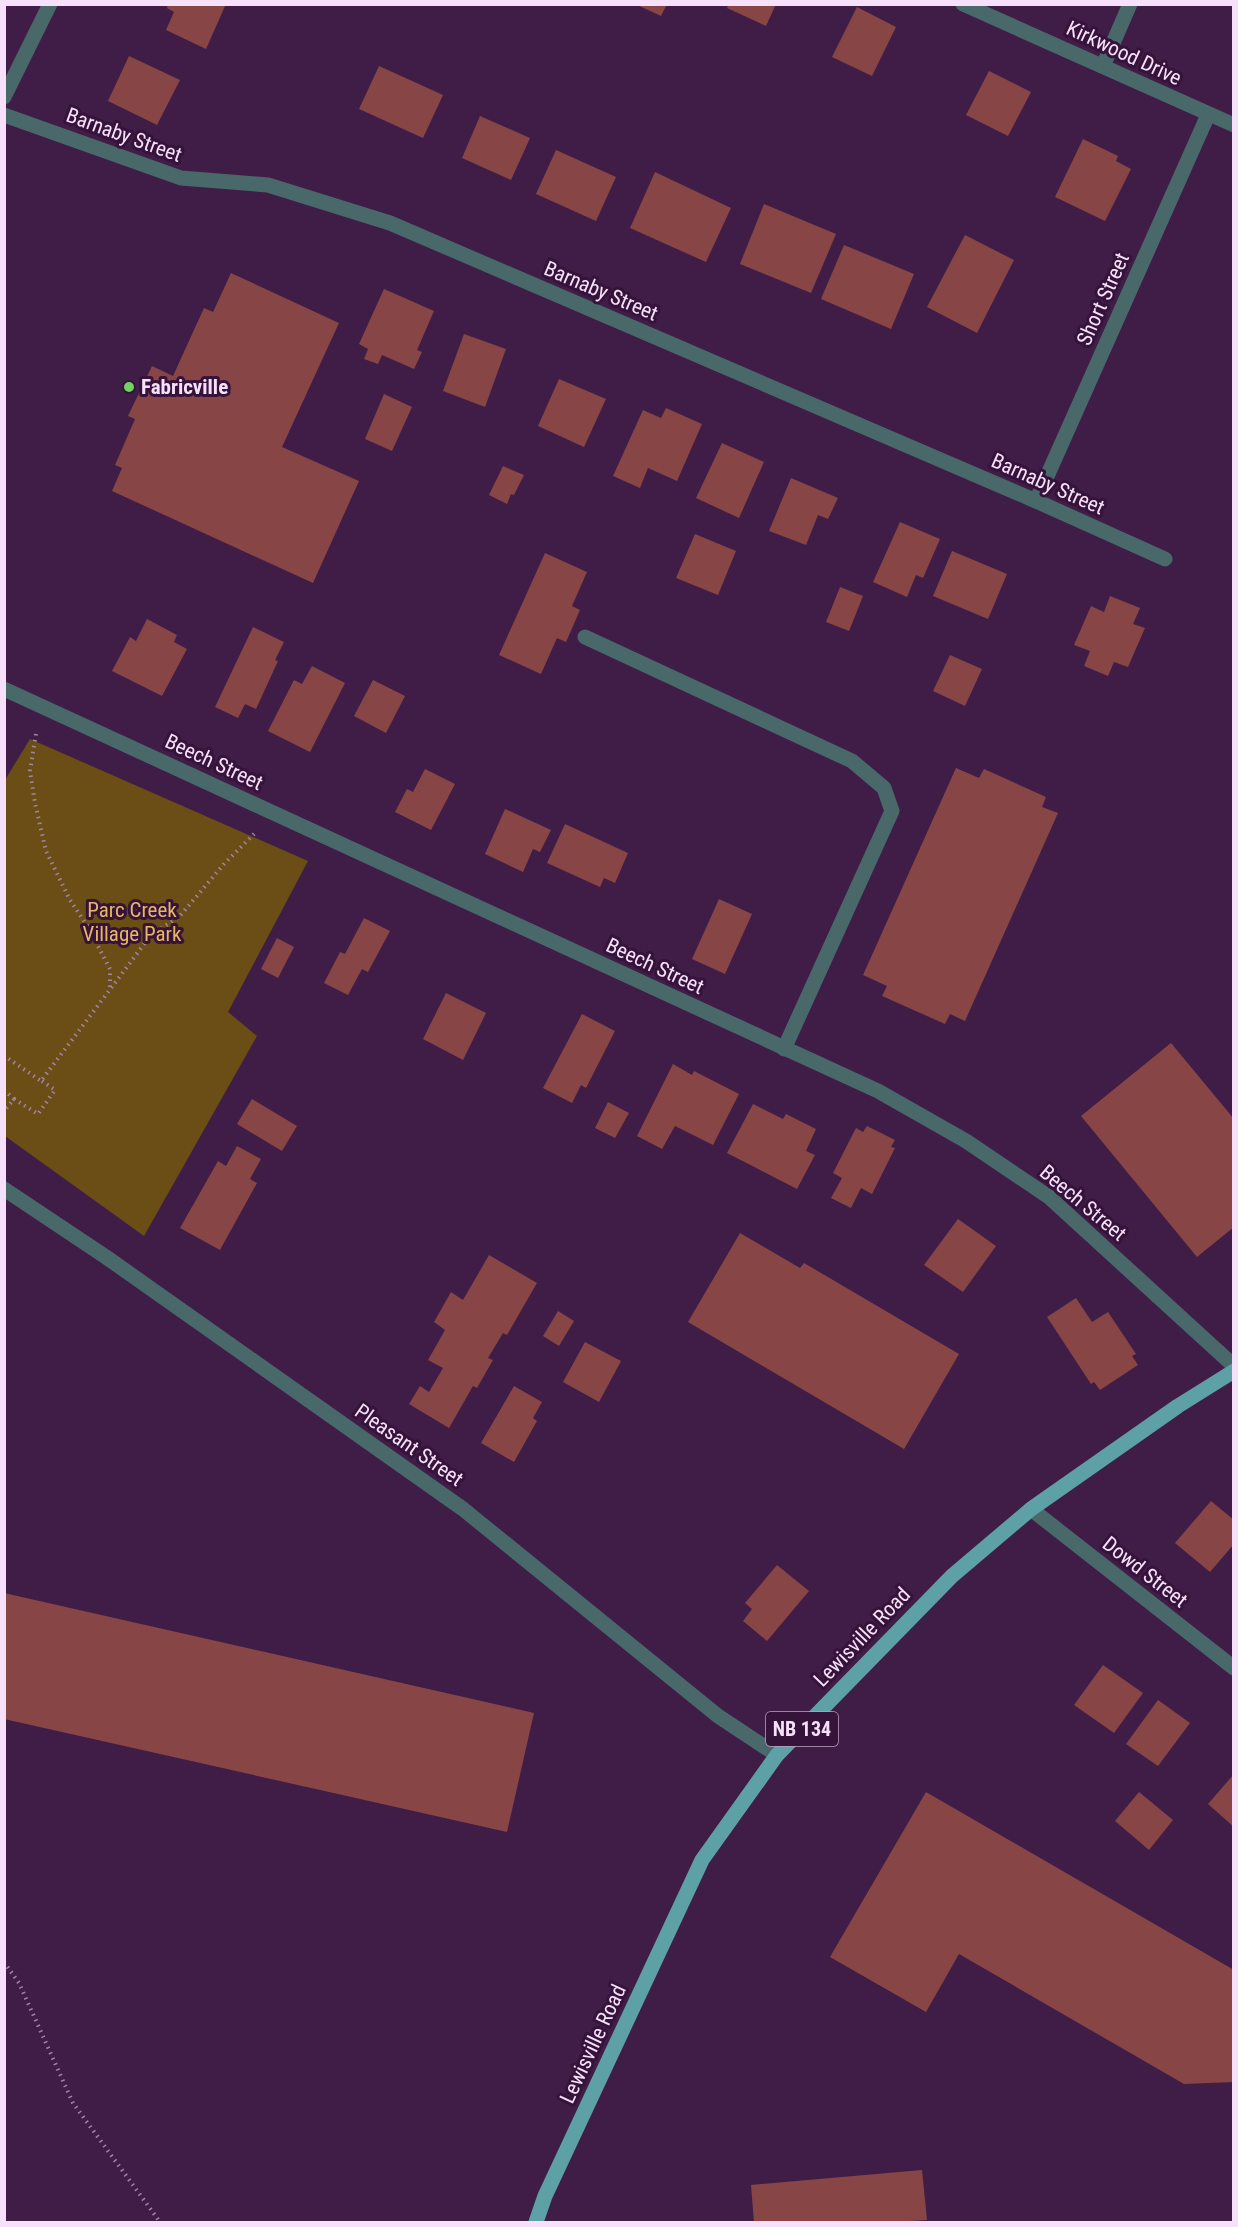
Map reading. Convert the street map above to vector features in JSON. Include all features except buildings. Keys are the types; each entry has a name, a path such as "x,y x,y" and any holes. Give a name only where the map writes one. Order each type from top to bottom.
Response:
{"main road":[{"name":"Lewisville Road","path":"536,2223 545,2196 702,1860 777,1755 952,1576 1031,1509 1233,1368"}],"street":[{"path":"4,98 50,4"},
{"name":"Kirkwood Drive","path":"963,4 1233,125"},
{"path":"1103,66 1130,4"},
{"name":"Barnaby Street","path":"4,115 181,178 268,185 390,224 1166,559"},
{"name":"Short Street","path":"1036,501 1208,115"},
{"path":"585,637 852,761 884,788 892,811 784,1049"},
{"name":"Beech Street","path":"4,689 878,1091 966,1141 1049,1197 1233,1368"},
{"name":"Pleasant Street","path":"4,1189 115,1264 463,1509 718,1716 777,1755"},
{"name":"Dowd Street","path":"1031,1509 1233,1668"}],"path":[{"path":"40,705 30,771 46,851 70,900 88,927 110,969 110,988"},
{"path":"41,1081 151,935 179,917 224,864 259,830 270,811"},
{"path":"4,1059 6,1057 55,1090 38,1114 4,1090"},
{"path":"4,1111 14,1099"},
{"path":"4,1962 19,1983 73,2103 160,2223"}],"green space":[{"name":"Parc Creek Village Park","path":"30,739 308,861 228,1012 257,1036 144,1236 5,1136 5,780"}],"place":[{"name":"Fabricville","path":"129,387"}]}
